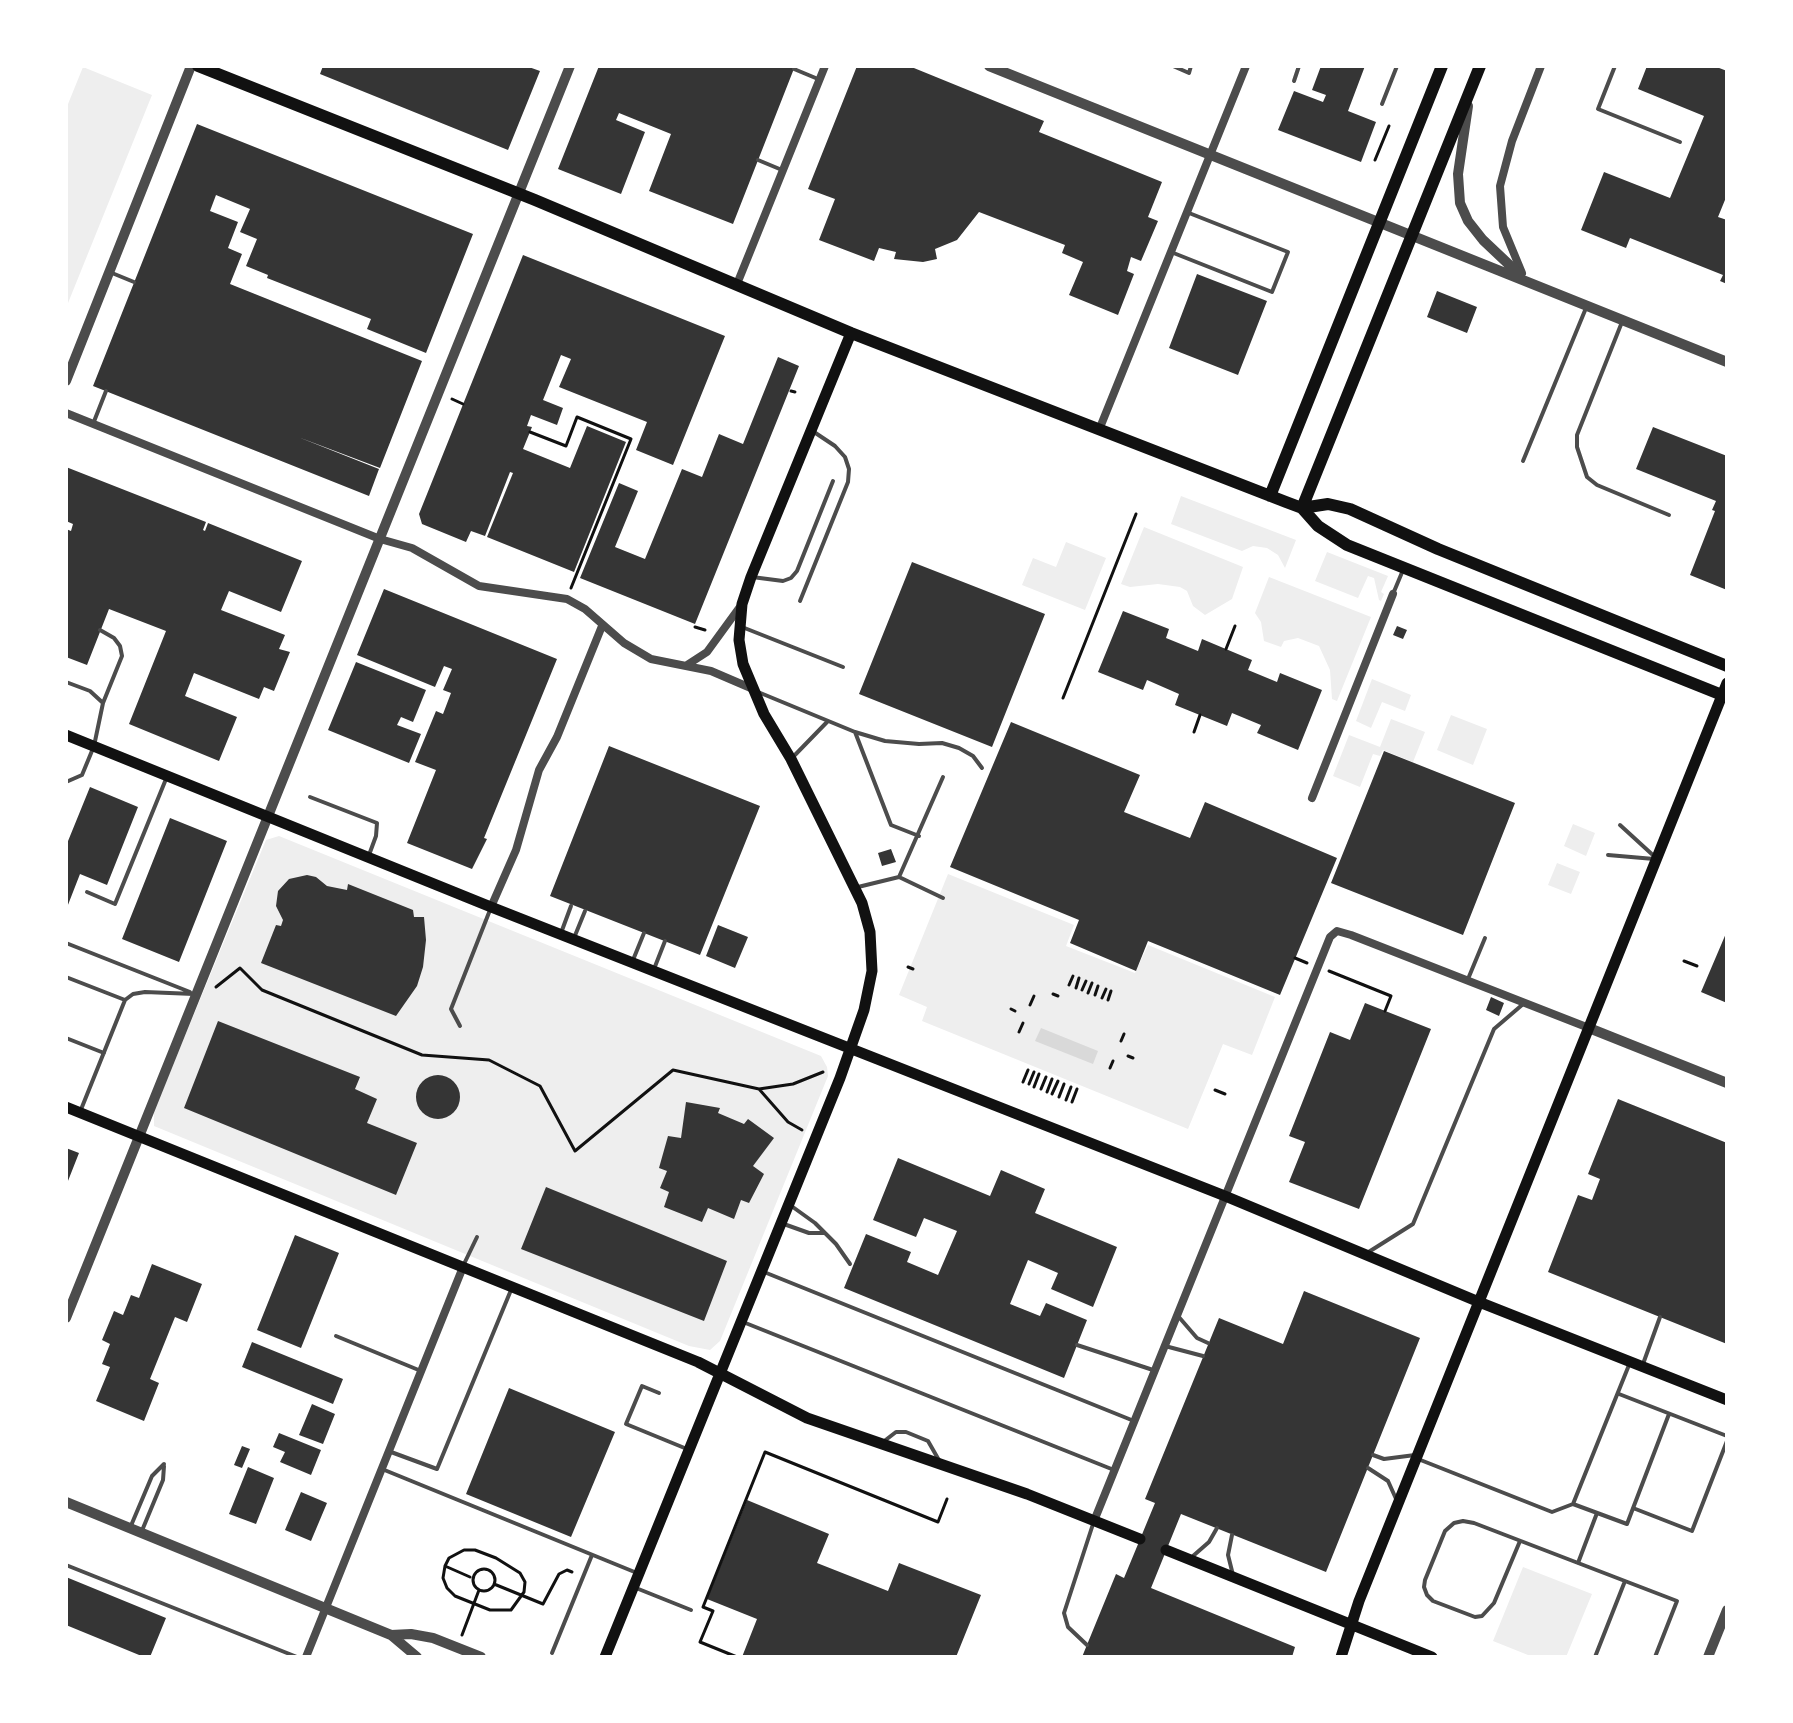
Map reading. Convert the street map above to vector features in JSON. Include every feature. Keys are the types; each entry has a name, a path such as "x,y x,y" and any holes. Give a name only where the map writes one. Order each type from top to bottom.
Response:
{"main road":[{"path":"198,66 518,193 851,333 1302,508 1336,540 1725,692 1398,1503 1341,1657"},
{"path":"1270,496 1442,66"},
{"path":"1302,508 1480,66"},
{"path":"605,1657 850,1050 864,1010 872,971 870,932 855,887 753,689 743,664 740,627 742,604 751,577 851,333"},
{"path":"1302,508 1328,504 1350,509 1470,562 1727,666"},
{"path":"66,735 560,935 1225,1196 1479,1302 1727,1400"},
{"path":"66,1107 698,1362 807,1418 1027,1494 1140,1539"},
{"path":"1166,1550 1432,1657"}],"street":[{"path":"66,381 191,66"},
{"path":"66,1318 570,66"},
{"path":"989,66 1727,362"},
{"path":"1099,430 1246,66"},
{"path":"1527,281 1504,233 1500,186 1512,141 1541,66"},
{"path":"737,284 823,67"},
{"path":"1471,90 1458,174 1460,203 1468,221 1483,240 1527,281"},
{"path":"66,413 380,539 412,548 479,586 567,599 651,659 711,671 753,689"},
{"path":"1312,798 1393,594"},
{"path":"687,665 707,652 742,604"},
{"path":"491,907 516,850 539,770 557,737 602,626"},
{"path":"1094,1521 1330,937 1337,931 1727,1083"},
{"path":"306,1657 463,1267"},
{"path":"66,1502 391,1635 417,1657"},
{"path":"1708,1657 1727,1610"},
{"path":"391,1635 411,1634 433,1638 481,1657"}],"lane":[{"path":"1173,66 1189,73 1191,66"},
{"path":"1294,81 1299,66"},
{"path":"1382,104 1397,66"},
{"path":"1615,66 1598,109 1680,142"},
{"path":"794,69 820,80"},
{"path":"758,160 783,171"},
{"path":"1170,252 1272,292 1288,252 1186,212"},
{"path":"110,272 134,282"},
{"path":"1523,461 1587,305"},
{"path":"1623,320 1577,435 1577,447 1587,477 1597,485 1669,515"},
{"path":"93,424 106,391"},
{"path":"800,601 848,482 849,469 845,457 835,446 812,430"},
{"path":"751,577 783,581 797,571 833,481"},
{"path":"1393,594 1403,568"},
{"path":"740,627 843,667"},
{"path":"66,782 82,775 94,746 103,703 122,656 114,638 100,630"},
{"path":"66,682 90,691 103,703"},
{"path":"753,689 855,732 885,741 942,743 973,756 982,768"},
{"path":"791,759 828,721"},
{"path":"855,732 891,825 919,836"},
{"path":"87,892 115,904 167,776"},
{"path":"899,877 943,777"},
{"path":"310,797 377,823 368,857"},
{"path":"1620,825 1656,859"},
{"path":"1608,855 1656,859"},
{"path":"855,887 899,877 943,898"},
{"path":"560,935 571,906"},
{"path":"460,1026 451,1009 491,907"},
{"path":"573,940 585,911"},
{"path":"631,963 644,933"},
{"path":"1467,981 1485,938"},
{"path":"653,971 665,941"},
{"path":"66,943 196,995"},
{"path":"66,977 125,1000"},
{"path":"80,1113 125,1000 133,994 145,992 196,995"},
{"path":"1364,1254 1413,1224 1494,1029 1524,1003"},
{"path":"66,1038 104,1053"},
{"path":"789,1204 815,1223 850,1264"},
{"path":"781,1223 809,1233 825,1233"},
{"path":"463,1267 477,1237"},
{"path":"762,1271 1135,1421"},
{"path":"389,1451 437,1469 513,1287"},
{"path":"1177,1315 1197,1338 1208,1343"},
{"path":"1573,1504 1619,1394 1660,1317"},
{"path":"741,1322 1115,1470"},
{"path":"336,1336 421,1371"},
{"path":"1077,1345 1155,1371"},
{"path":"1165,1346 1203,1356"},
{"path":"659,1393 642,1386 626,1424 689,1450"},
{"path":"1619,1394 1727,1438 1692,1531 1633,1508"},
{"path":"1373,1455 1384,1459 1417,1457 1552,1512 1573,1504 1627,1524 1669,1414"},
{"path":"881,1444 896,1432 906,1432 928,1441 936,1450 941,1464"},
{"path":"164,1464 163,1480 135,1531 152,1476 164,1464"},
{"path":"1368,1468 1388,1481 1398,1503"},
{"path":"381,1469 639,1573"},
{"path":"1578,1563 1597,1513"},
{"path":"1087,1645 1068,1627 1064,1613 1094,1521"},
{"path":"1520,1541 1494,1603 1482,1616 1475,1617 1433,1601 1427,1595 1425,1580 1445,1531 1454,1523 1474,1523 1677,1601 1655,1657"},
{"path":"1188,1559 1200,1552 1217,1528"},
{"path":"1232,1535 1228,1555 1233,1577"},
{"path":"552,1653 592,1554"},
{"path":"66,1565 297,1657"},
{"path":"1595,1657 1625,1581"},
{"path":"634,1587 691,1610"}],"path":[{"path":"1375,160 1389,126"},
{"path":"530,432 566,446 577,417 631,439 567,599"},
{"path":"1063,698 1136,514"},
{"path":"1226,649 1235,626"},
{"path":"695,627 708,631"},
{"path":"1194,732 1200,715"},
{"path":"1295,958 1309,964"},
{"path":"1684,961 1697,966"},
{"path":"216,987 240,968 262,990 422,1055 489,1060 540,1086 575,1151 673,1070 759,1089 793,1084 823,1072"},
{"path":"1323,969 1391,996 1385,1011"},
{"path":"1069,985 1073,976"},
{"path":"1076,988 1079,978"},
{"path":"1082,990 1086,981"},
{"path":"1088,993 1092,983"},
{"path":"1095,995 1098,986"},
{"path":"1102,998 1106,989"},
{"path":"1108,1000 1111,991"},
{"path":"1053,994 1058,996"},
{"path":"1030,1005 1034,996"},
{"path":"1019,1032 1023,1023"},
{"path":"1121,1041 1124,1034"},
{"path":"1128,1056 1133,1058"},
{"path":"1110,1068 1113,1061"},
{"path":"1028,1070 1029,1084 1036,1073"},
{"path":"1041,1089 1046,1077"},
{"path":"1047,1092 1052,1079"},
{"path":"1052,1094 1058,1081"},
{"path":"1059,1097 1064,1084"},
{"path":"1066,1100 1071,1087"},
{"path":"759,1089 788,1122 803,1131"},
{"path":"1072,1102 1077,1089"},
{"path":"1215,1090 1225,1094"},
{"path":"737,1657 700,1642 713,1611 703,1607 765,1452 938,1522 947,1499"},
{"path":"464,1550 475,1550 496,1558 520,1573 525,1582 523,1596 511,1610 501,1611 474,1604 455,1596 447,1588 443,1578 445,1566 449,1558 464,1550"},
{"path":"445,1566 472,1578"},
{"path":"486,1569 492,1572 494,1584 486,1591 479,1590 473,1586 472,1578 478,1570 486,1569"},
{"path":"494,1584 543,1604 559,1574 567,1570 583,1576"},
{"path":"462,1635 479,1590"}],"shaded area":[{"path":"83,67 152,95 66,308 66,109"},
{"path":"1181,496 1296,540 1285,568 1278,555 1267,548 1253,546 1242,551 1171,524"},
{"path":"1144,527 1243,567 1232,599 1205,615 1193,606 1187,591 1180,587 1158,584 1130,587 1121,584"},
{"path":"1066,542 1106,558 1085,610 1022,585 1033,558 1056,567"},
{"path":"1327,552 1388,576 1381,592 1384,594 1381,601 1374,578 1368,576 1358,598 1315,581"},
{"path":"1269,577 1371,617 1337,701 1332,699 1330,670 1319,646 1298,638 1284,641 1281,647 1264,641 1261,622 1255,613"},
{"path":"1372,679 1411,695 1405,711 1382,702 1371,728 1356,721"},
{"path":"1451,715 1487,729 1473,765 1437,750"},
{"path":"1391,719 1425,732 1413,762 1383,750 1380,756 1373,754 1360,787 1333,776 1349,735 1380,747"},
{"path":"1573,824 1595,833 1586,856 1564,846"},
{"path":"279,836 821,1056 828,1076 720,1341 710,1350 689,1346 154,1126 154,1111 266,840"},
{"path":"1557,863 1580,872 1571,894 1548,885"},
{"path":"948,874 1074,925 1066,946 1135,973 1148,945 1275,997 1252,1055 1223,1044 1188,1129 922,1021 927,1007 899,995"},
{"path":"1041,1028 1098,1051 1093,1064 1035,1041"},
{"path":"1523,1567 1592,1594 1566,1657 1533,1657 1493,1641"}],"building":[{"path":"323,66 526,66 540,71 508,150 320,74"},
{"path":"599,66 795,66 733,224 649,191 671,134 619,113 616,120 645,132 621,194 558,169"},
{"path":"857,66 909,66 1044,121 1039,132 1162,182 1148,217 1158,221 1141,261 1131,257 1127,271 1134,274 1118,315 1069,295 1083,262 1062,253 1065,245 979,212 957,240 935,249 937,259 923,262 894,259 896,252 879,248 874,261 819,240 835,199 808,189"},
{"path":"1321,66 1365,66 1348,111 1376,122 1361,162 1278,130 1294,91 1323,102 1326,95 1312,90"},
{"path":"1647,66 1714,66 1727,71 1727,195 1718,217 1727,220 1727,284 1720,281 1723,275 1630,238 1626,248 1581,230 1604,172 1670,198 1704,116 1638,89"},
{"path":"197,124 473,234 426,353 367,329 371,319 267,278 268,275 246,266 257,239 240,232 250,209 216,195 210,211 238,222 228,248 242,254 230,284 422,361 380,468 298,437 379,469 369,496 93,386"},
{"path":"523,255 725,336 673,465 636,450 647,422 559,387 571,359 561,355 543,400 563,408 557,425 531,415 527,426 532,427 523,449 570,468 587,426 626,442 574,572 487,537 513,473 510,472 485,536 471,531 466,542 422,524 419,514"},
{"path":"1197,274 1267,301 1238,375 1169,348"},
{"path":"1437,291 1477,307 1467,333 1427,317"},
{"path":"778,357 799,366 695,624 580,578 619,483 638,491 615,547 645,559 682,469 702,477 719,434 743,444"},
{"path":"1653,427 1727,456 1727,590 1690,575 1716,501 1636,469"},
{"path":"66,467 206,522 205,531 208,523 302,561 281,612 229,591 221,610 285,635 279,649 290,652 274,691 264,687 259,699 194,673 185,696 237,717 219,761 129,724 166,631 109,609 87,665 66,657 66,529 71,531 73,524 66,521"},
{"path":"912,562 1045,614 992,747 859,694"},
{"path":"384,589 557,659 484,838 487,839 472,869 407,843 436,770 415,762 436,711 443,714 451,693 443,690 452,669 444,666 435,687 357,655"},
{"path":"1123,611 1169,629 1166,638 1198,651 1202,639 1252,660 1248,670 1277,682 1280,673 1322,690 1298,750 1257,733 1261,725 1232,713 1227,726 1175,705 1179,694 1147,680 1143,690 1098,672"},
{"path":"1397,626 1407,630 1403,639 1393,635"},
{"path":"356,662 426,690 413,722 401,717 397,725 421,734 409,763 328,730"},
{"path":"1011,722 1140,775 1124,812 1190,838 1205,802 1337,858 1280,995 1148,941 1136,971 1070,943 1079,920 950,867"},
{"path":"609,746 760,806 700,955 550,896"},
{"path":"1384,751 1515,803 1463,935 1331,883"},
{"path":"90,787 138,807 107,885 80,874 66,910 66,846"},
{"path":"170,818 227,841 179,962 122,939"},
{"path":"891,849 896,862 882,866 878,853"},
{"path":"307,875 316,877 327,886 347,890 348,884 413,910 414,917 424,917 426,940 423,967 417,986 396,1016 261,963 276,925 281,926 283,920 276,906 278,891 289,879"},
{"path":"718,925 748,937 735,968 706,956"},
{"path":"1727,931 1727,1003 1701,992"},
{"path":"1491,997 1504,1003 1499,1016 1486,1010"},
{"path":"1365,1003 1431,1029 1359,1209 1289,1182 1305,1142 1289,1136 1330,1032 1350,1040"},
{"path":"218,1021 360,1077 355,1089 377,1099 367,1123 417,1143 396,1195 184,1108"},
{"path":"438,1075 454,1081 460,1097 454,1113 438,1119 422,1113 416,1097 422,1081"},
{"path":"1618,1099 1727,1143 1727,1344 1548,1272 1578,1195 1592,1200 1600,1179 1588,1174"},
{"path":"686,1102 720,1108 718,1113 744,1124 748,1119 774,1138 753,1166 764,1174 749,1203 741,1200 734,1219 708,1208 702,1222 664,1207 669,1192 660,1188 667,1171 659,1168 668,1136 681,1138"},
{"path":"66,1148 79,1153 66,1186"},
{"path":"898,1158 990,1196 1001,1170 1045,1189 1035,1213 1117,1247 1093,1307 1051,1289 1058,1273 1028,1260 1010,1304 1040,1316 1046,1303 1087,1320 1064,1378 844,1288 866,1234 911,1252 907,1262 938,1275 957,1231 924,1218 916,1237 873,1220"},
{"path":"546,1187 727,1261 704,1321 521,1249"},
{"path":"295,1235 339,1253 301,1348 257,1330"},
{"path":"152,1264 202,1284 187,1322 175,1317 150,1379 159,1383 144,1421 96,1401 110,1367 102,1364 110,1344 102,1340 114,1311 123,1315 131,1295 139,1298"},
{"path":"1304,1291 1420,1338 1326,1572 1181,1514 1151,1588 1295,1647 1292,1657 1082,1657 1116,1574 1124,1578 1155,1503 1145,1499 1219,1318 1283,1344"},
{"path":"252,1342 343,1379 333,1404 242,1367"},
{"path":"509,1388 615,1432 571,1537 466,1494"},
{"path":"312,1404 335,1414 323,1444 299,1435"},
{"path":"279,1433 321,1450 311,1475 280,1462 285,1452 273,1447"},
{"path":"242,1446 250,1449 242,1468 234,1465"},
{"path":"248,1467 274,1478 256,1524 229,1514"},
{"path":"301,1492 327,1503 311,1541 285,1530"},
{"path":"747,1500 829,1534 817,1563 888,1591 899,1563 981,1595 956,1657 742,1657 757,1619 707,1599"},
{"path":"66,1577 166,1618 150,1657 66,1625"}]}
